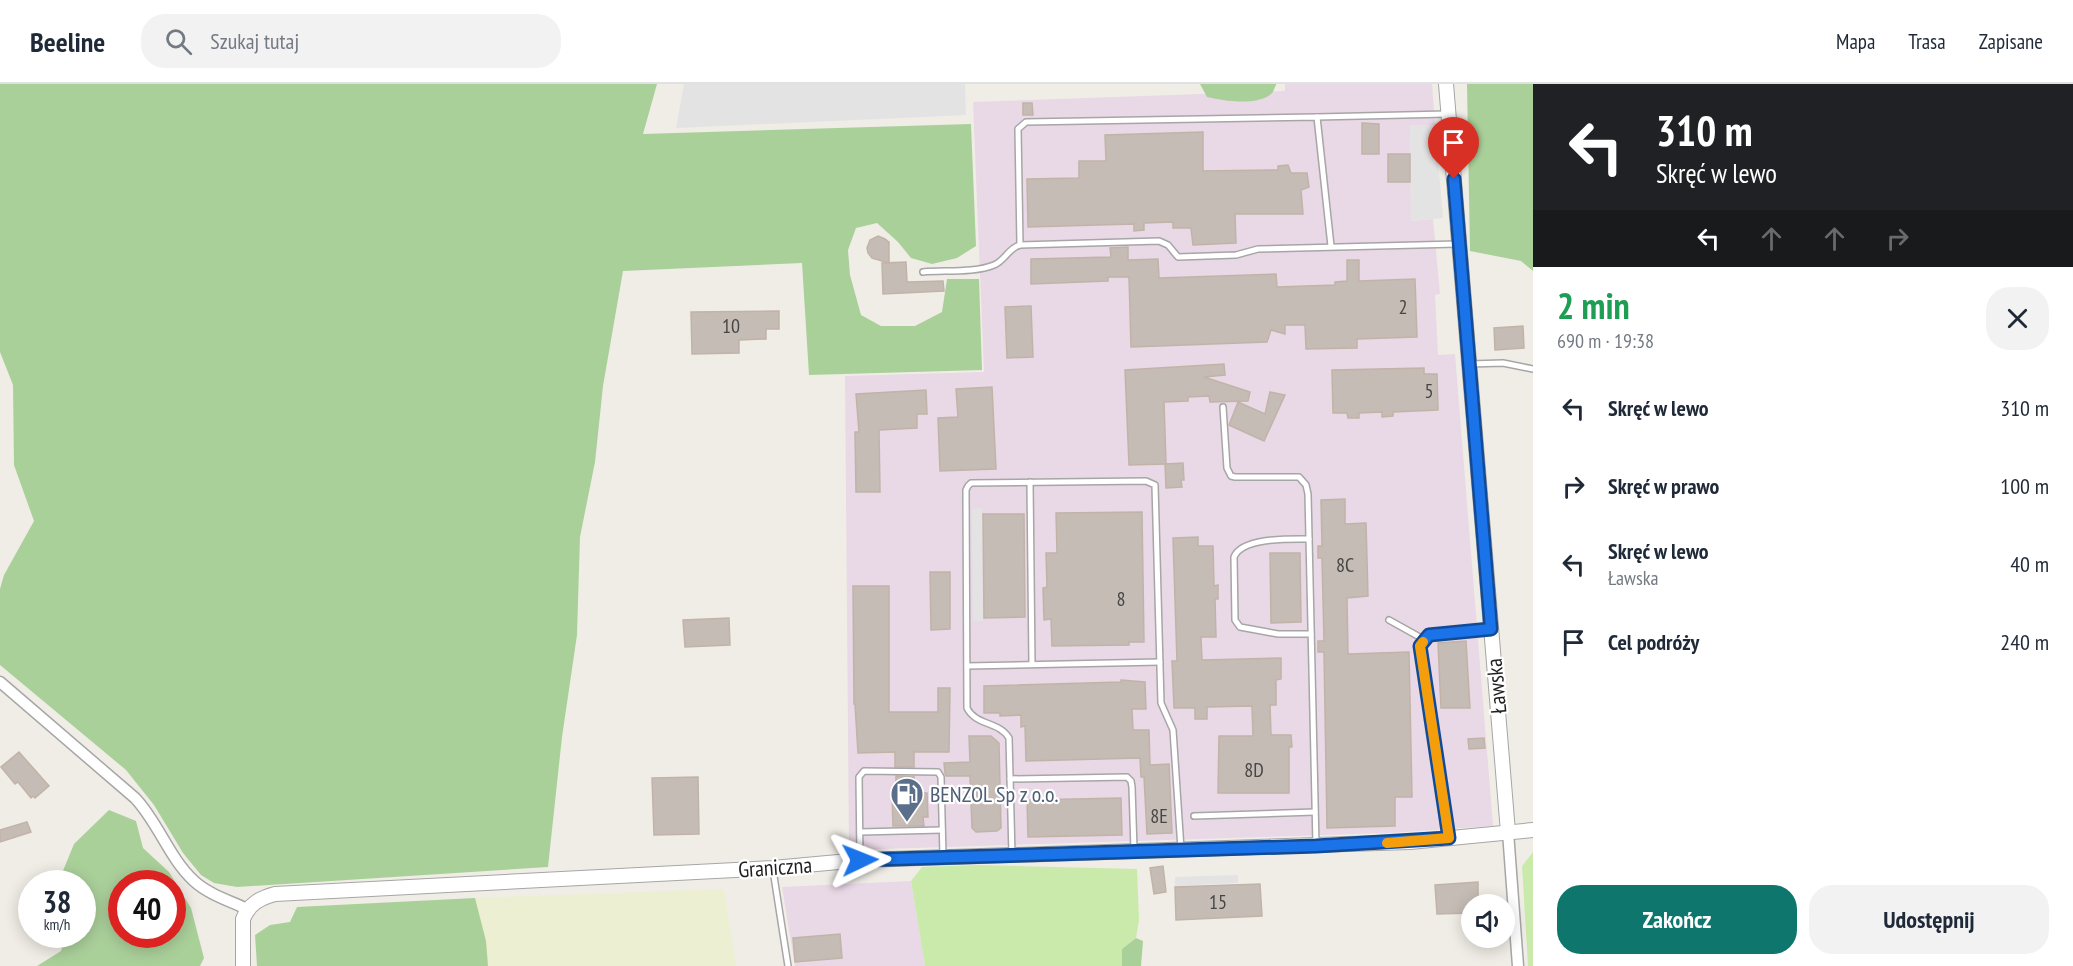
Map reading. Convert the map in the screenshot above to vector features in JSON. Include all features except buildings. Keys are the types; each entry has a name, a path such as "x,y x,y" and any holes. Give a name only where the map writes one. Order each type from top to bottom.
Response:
{"street":[{"name":"Ławska","path":"1446,84 1518,966"},
{"path":"0,682 146,809 177,861 195,882 245,914 243,966"},
{"name":"Graniczna","path":"245,914 262,898 275,894 773,868 860,860 1316,846 1449,838 1533,830"}],"lane":[{"path":"1020,245 1018,129 1023,123 1448,114"},
{"path":"1317,117 1331,246"},
{"path":"923,272 985,268 998,263 1012,247 1020,245 1159,241 1168,245 1178,257 1236,255 1258,249 1459,244"},
{"path":"1469,364 1503,363 1533,369"},
{"path":"1223,407 1229,473 1235,477 1299,477 1306,485 1308,494 1316,846"},
{"path":"1012,856 1010,738 1001,728 976,718 967,708 966,490 971,483 1146,481 1155,485 1161,703 1173,730 1181,851"},
{"path":"1030,482 1032,664"},
{"path":"1309,539 1270,540 1236,551 1234,556 1235,620 1240,627 1278,634 1311,634"},
{"path":"1389,620 1425,640"},
{"path":"1449,838 1420,646 1429,635 1491,629"},
{"path":"967,666 1161,662"},
{"path":"860,860 859,777 864,771 936,771 941,777 943,858"},
{"path":"1010,779 1127,777 1131,780 1132,787 1134,852"},
{"path":"1194,816 1315,812"},
{"path":"860,832 942,830"},
{"path":"773,868 788,966"}],"shaded area":[{"path":"684,84 965,84 966,115 676,128"},
{"path":"1285,84 1432,84 1435,125 1410,125 1411,221 1433,219 1440,294 1435,295 1438,355 1455,354 1493,826 1389,833 849,850 845,376 984,372 973,102 1285,91"},
{"path":"1410,125 1435,125 1443,218 1411,221"},
{"path":"982,508 983,621 973,621 972,509"},
{"path":"1238,875 1238,883 1175,886 1175,877"},
{"path":"911,881 925,966 795,966 782,887"}],"green space":[{"path":"0,84 657,84 643,134 971,124 976,246 957,258 932,264 911,258 898,242 877,223 856,228 848,250 850,275 861,315 881,326 915,326 942,312 947,279 979,279 982,370 809,375 802,263 623,271 603,386 595,462 580,537 577,635 562,737 548,867 237,887 214,883 201,875 183,853 154,805 126,770 0,665 0,589 4,575 34,521 14,465 13,385 0,352"},
{"path":"1200,84 1276,85 1272,93 1265,98 1240,102 1207,97"},
{"path":"1467,84 1533,84 1533,271 1521,261 1470,251"},
{"path":"109,810 136,821 143,848 167,870 108,870 108,948 186,948 186,900 191,908 204,958 200,966 37,966 61,951 62,948 96,948 96,870 63,870 74,844"},
{"path":"1533,852 1533,966 1528,966 1522,866"},
{"path":"979,865 1137,869 1139,920 1136,938 1122,949 1122,966 925,966 911,881 922,867"},
{"path":"724,889 736,966 488,966 475,898"},
{"path":"475,898 486,941 488,966 257,966 255,935 270,925 290,922 297,907"},
{"path":"1136,938 1143,941 1141,966 1122,966 1122,949"}],"slow traffic":[{"path":"1387,843 1449,838 1420,646 1423,642"}],"place":[{"name":"BENZOL Sp z o.o.","path":"907,823"}],"route":[{"path":"860,860 1316,846 1449,838 1420,646 1429,635 1491,629 1454,179"}]}
